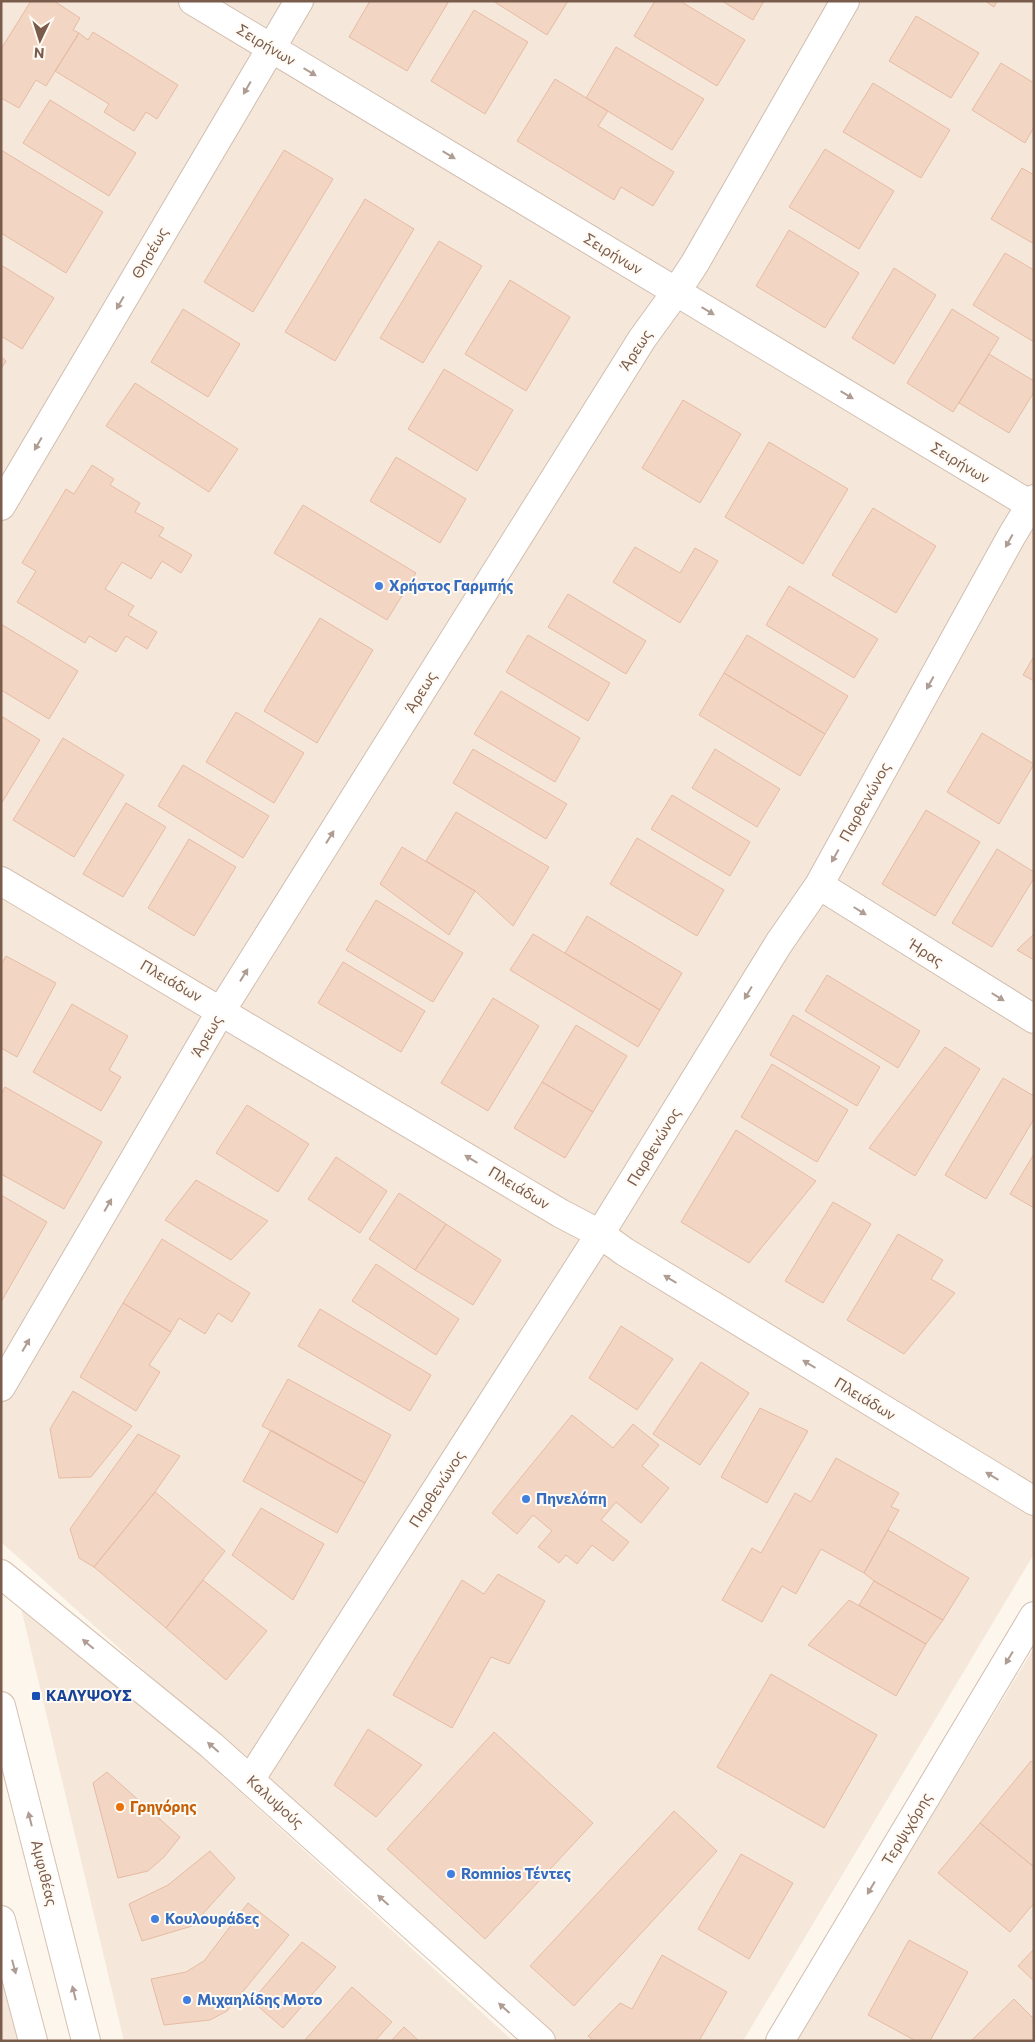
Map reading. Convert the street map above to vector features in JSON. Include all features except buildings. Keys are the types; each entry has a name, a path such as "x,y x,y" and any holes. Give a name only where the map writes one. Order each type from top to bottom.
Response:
{"street":[{"name":"Σειρήνων","path":"193,1 676,292 1033,504"},
{"name":"Θησέως","path":"1,506 299,1"},
{"name":"Άρεως","path":"1,1387 222,1011 642,339 676,292 700,254 845,1"},
{"name":"Παρθενώνος","path":"250,1780 600,1234 778,943 819,885 1006,546 1033,504"},
{"name":"Πλειάδων","path":"1,881 600,1234 634,1257 1034,1501"},
{"name":"Ήρας","path":"819,885 1034,1019"},
{"name":"Καλυψούς","path":"1,1574 196,1732 540,2041"},
{"name":"Τερψιχόρης","path":"780,2041 1034,1616"},
{"name":"Αμφιθέας","path":"1,1706 86,2041"},
{"path":"1,1920 33,2041"}],"shaded area":[{"path":"1,1 1034,1 1034,1554 743,2041 556,2041 1,1542"},
{"path":"16,1587 513,2041 124,2041"},
{"path":"1034,1648 1034,2041 795,2041"},
{"path":"1,1973 19,2041 1,2041"}],"place":[{"name":"Χρήστος Γαρμπής","path":"379,586"},
{"name":"Πηνελόπη","path":"526,1499"},
{"name":"ΚΑΛΥΨΟΥΣ","path":"36,1696"},
{"name":"Γρηγόρης","path":"120,1807"},
{"name":"Romnios Τέντες","path":"451,1874"},
{"name":"Κουλουράδες","path":"155,1919"},
{"name":"Μιχαηλίδης Μοτο","path":"187,2000"}]}
